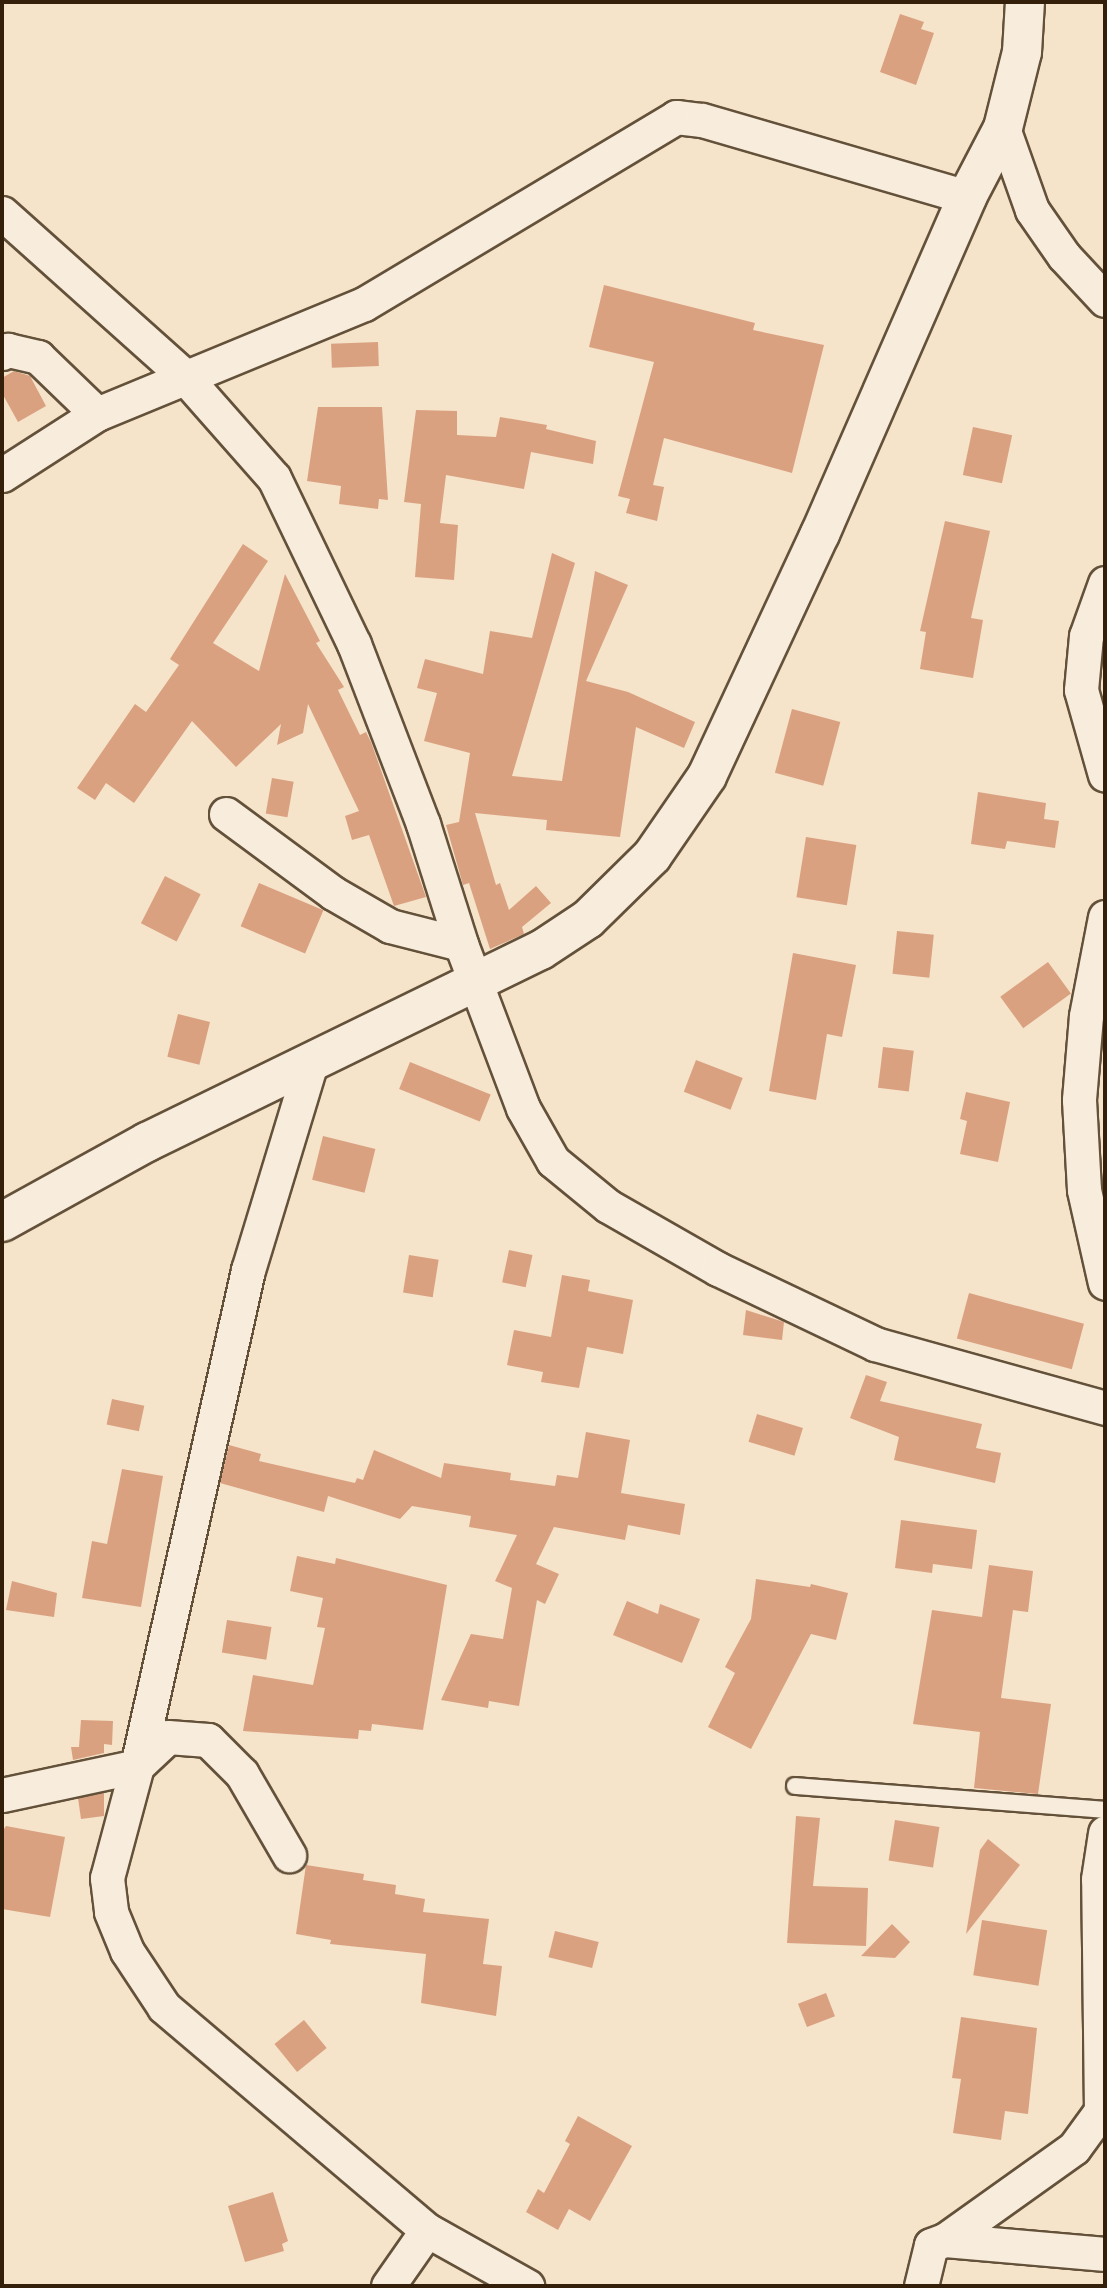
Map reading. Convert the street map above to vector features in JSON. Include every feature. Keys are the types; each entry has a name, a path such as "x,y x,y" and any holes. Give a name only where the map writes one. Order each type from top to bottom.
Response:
{"street":[{"path":"2,1222 147,1142 478,984 588,919 652,856 707,776 825,522 967,197 1003,128 1022,52 1025,2"},
{"path":"2,475 97,414 364,304 676,117 702,120 967,197"},
{"path":"1003,128 1032,210 1064,256 1105,300"},
{"path":"2,213 184,376 274,478 354,644 424,824 461,944 523,1108 553,1161 608,1206 718,1269 875,1344 1105,1408"},
{"path":"2,353 8,350 38,357 97,414"},
{"path":"1105,583 1086,636 1081,690 1105,775"},
{"path":"226,814 333,893 390,926 461,944"},
{"path":"1105,917 1086,1016 1079,1100 1084,1189 1105,1283"},
{"path":"310,1066 248,1270 137,1766 107,1878 111,1912 142,1977 164,2007 427,2230 527,2286"},
{"path":"2,1795 137,1766 168,1737 208,1740 242,1774 289,1855"},
{"path":"921,2286 931,2245 945,2240 1074,2148 1101,2111 1098,1879 1105,1833"},
{"path":"388,2286 427,2230"},
{"path":"945,2240 1105,2254"}],"lane":[{"path":"795,1786 1105,1810"}],"building":[{"path":"900,14 924,22 921,29 934,33 916,85 880,72"},
{"path":"604,285 755,323 753,330 824,345 792,473 664,438 653,485 664,487 657,521 626,513 630,499 618,496 654,362 589,347"},
{"path":"378,342 379,366 332,368 331,344"},
{"path":"14,371 30,376 46,406 18,422 2,393 2,378"},
{"path":"318,407 382,407 388,500 379,499 378,509 339,504 341,486 307,481"},
{"path":"416,410 457,411 457,435 496,437 500,417 547,425 546,429 596,441 593,464 531,452 524,489 446,475 440,523 458,525 454,580 415,577 421,504 404,502"},
{"path":"973,427 1012,435 1002,483 963,475"},
{"path":"945,521 990,531 971,618 983,620 973,678 920,669 926,632 920,631"},
{"path":"243,544 268,561 213,643 259,671 285,574 320,641 316,643 344,687 338,690 360,735 366,732 371,742 426,897 394,906 369,835 352,840 345,816 359,811 308,704 303,733 277,745 281,724 236,767 192,721 134,803 106,783 95,800 77,788 135,704 146,712 179,665 170,659"},
{"path":"552,553 575,563 512,776 562,781 595,571 628,585 586,681 628,692 695,722 684,748 636,727 620,837 546,830 547,820 475,813 496,885 500,883 509,910 536,886 551,903 522,927 524,934 490,949 469,883 463,885 446,825 459,822 470,753 424,741 437,693 417,688 425,659 483,674 490,631 532,638"},
{"path":"792,709 840,722 823,786 775,773"},
{"path":"272,778 294,782 287,817 266,813"},
{"path":"978,792 1046,803 1044,819 1059,821 1055,848 1007,841 1005,849 971,844"},
{"path":"806,837 856,845 847,905 796,897"},
{"path":"165,876 201,894 177,941 141,923"},
{"path":"259,883 323,910 305,954 241,926"},
{"path":"897,931 934,935 929,978 893,974"},
{"path":"793,953 856,965 842,1037 827,1034 816,1100 769,1091"},
{"path":"1048,962 1071,994 1023,1028 1000,997"},
{"path":"178,1014 210,1022 199,1065 167,1057"},
{"path":"883,1047 914,1051 909,1091 878,1088"},
{"path":"696,1060 743,1078 730,1110 684,1092"},
{"path":"410,1062 491,1095 480,1121 399,1089"},
{"path":"966,1092 1010,1102 998,1162 960,1154 967,1121 960,1119"},
{"path":"323,1136 375,1149 365,1193 312,1180"},
{"path":"509,1250 532,1255 526,1287 502,1282"},
{"path":"409,1255 439,1260 433,1297 403,1293"},
{"path":"562,1275 590,1280 588,1291 633,1300 623,1354 587,1347 579,1388 541,1382 543,1372 507,1365 514,1330 551,1337"},
{"path":"969,1293 1084,1324 1072,1369 957,1338"},
{"path":"746,1310 784,1322 782,1340 743,1335"},
{"path":"866,1375 887,1382 880,1401 982,1424 976,1448 1001,1453 995,1483 894,1460 899,1437 850,1418"},
{"path":"112,1399 144,1406 139,1431 107,1424"},
{"path":"757,1414 803,1428 794,1456 749,1442"},
{"path":"586,1432 630,1440 621,1493 685,1504 680,1535 628,1525 625,1540 554,1527 536,1564 559,1574 545,1604 537,1600 519,1706 489,1701 488,1708 441,1700 471,1634 503,1639 512,1588 495,1581 517,1535 469,1527 471,1516 412,1506 400,1519 328,1496 324,1512 220,1483 229,1445 261,1454 259,1461 355,1483 357,1478 363,1480 374,1450 441,1478 444,1463 511,1473 510,1480 555,1486 557,1475 578,1478"},
{"path":"122,1469 163,1476 141,1607 82,1598 92,1541 107,1544"},
{"path":"901,1520 977,1530 972,1569 933,1564 932,1573 895,1568"},
{"path":"297,1556 335,1564 336,1558 447,1585 423,1730 372,1724 371,1731 359,1730 358,1739 243,1731 253,1675 313,1685 325,1628 317,1627 323,1598 290,1591"},
{"path":"989,1565 1033,1571 1028,1612 1013,1610 1001,1698 1051,1704 1038,1794 974,1788 980,1732 913,1724 932,1610 982,1617"},
{"path":"756,1579 810,1587 811,1584 848,1593 836,1640 811,1634 751,1749 708,1727 735,1673 725,1667 751,1619"},
{"path":"12,1581 57,1593 54,1617 6,1610"},
{"path":"627,1601 658,1614 660,1604 700,1619 682,1663 613,1635"},
{"path":"227,1620 271,1627 266,1660 222,1653"},
{"path":"81,1720 113,1721 112,1745 104,1744 104,1753 73,1760 71,1747 79,1747"},
{"path":"104,1793 104,1816 81,1819 78,1798"},
{"path":"796,1816 820,1818 813,1886 868,1888 866,1946 787,1943"},
{"path":"895,1820 939,1827 933,1868 889,1860"},
{"path":"6,1826 65,1837 50,1917 2,1909 2,1832"},
{"path":"988,1839 1020,1865 966,1934 980,1850"},
{"path":"306,1865 364,1874 363,1880 396,1885 395,1894 425,1899 423,1912 489,1919 483,1964 502,1966 496,2016 421,2003 426,1954 330,1944 331,1940 296,1934"},
{"path":"982,1920 1047,1930 1038,1986 973,1975"},
{"path":"892,1924 910,1942 895,1958 861,1956"},
{"path":"555,1931 599,1942 592,1968 548,1957"},
{"path":"826,1993 835,2016 807,2027 798,2004"},
{"path":"961,2017 1037,2028 1028,2114 1005,2111 1001,2140 953,2133 961,2079 952,2078"},
{"path":"304,2020 327,2048 297,2072 274,2044"},
{"path":"578,2116 632,2146 590,2221 569,2209 558,2230 526,2212 538,2189 544,2193 570,2144 565,2141"},
{"path":"273,2192 288,2241 282,2244 284,2251 245,2262 228,2206"}]}
